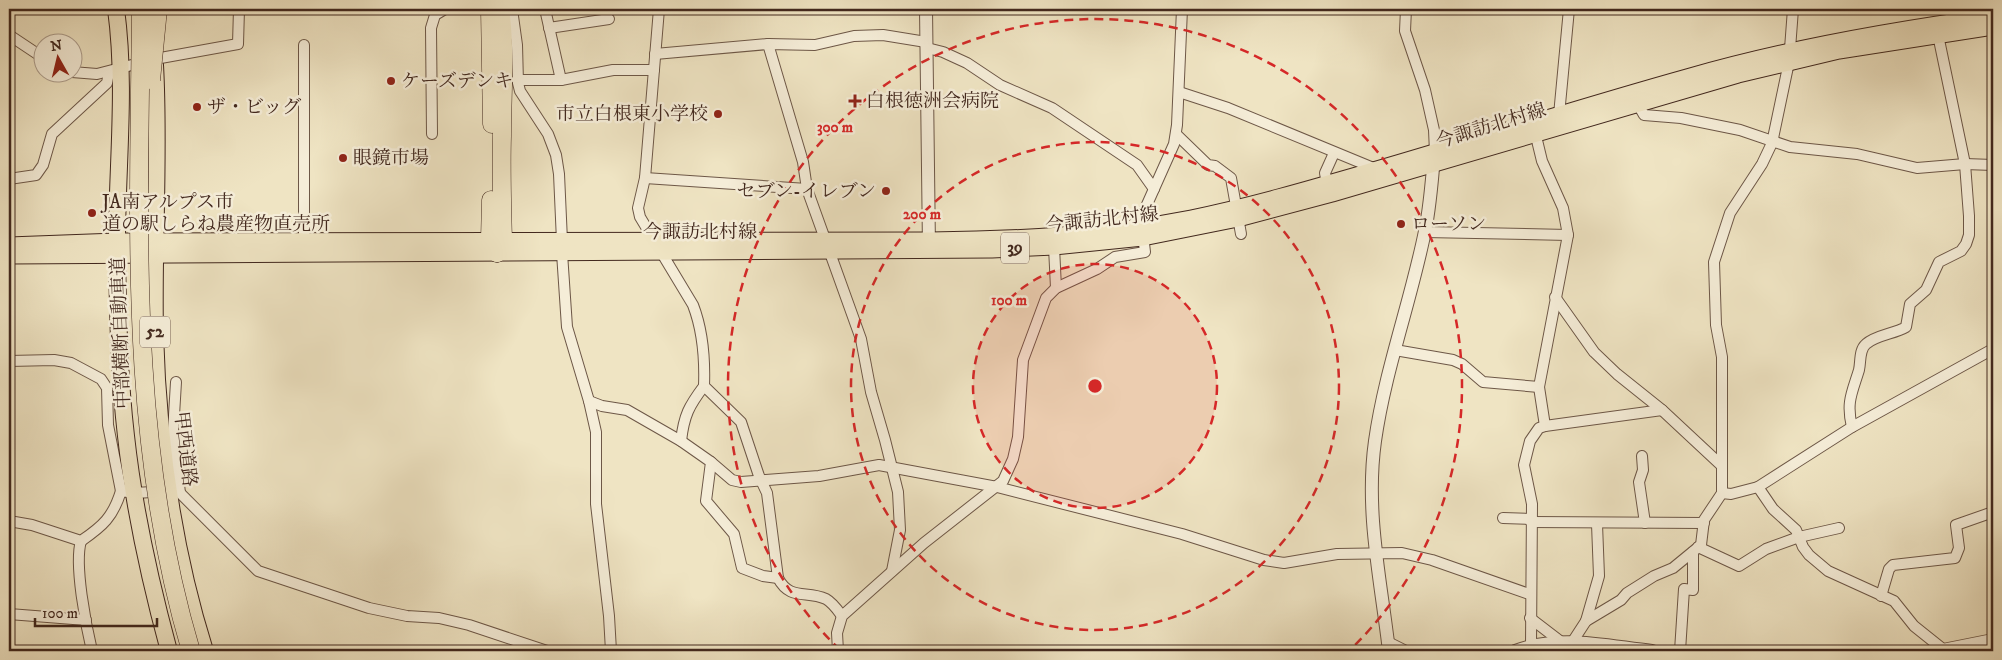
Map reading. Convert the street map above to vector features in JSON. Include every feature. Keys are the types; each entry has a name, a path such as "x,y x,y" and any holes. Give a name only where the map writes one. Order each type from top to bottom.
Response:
{"highway":[{"name":"52","path":"116,9 114,70 117,248 121,382 128,493 169,651"},
{"path":"136,9 140,122"},
{"name":"中部横断自動車道","path":"144,9 140,122 139,278 147,433 162,531 191,651"},
{"name":"中部横断自動車道","path":"144,9 148,382 157,461 177,577 197,651"},
{"name":"甲西道路","path":"144,9 155,58 157,383 161,434 175,492 178,544 205,651"},
{"path":"146,285 150,231 150,115 158,9"},
{"path":"490,9 496,245"},
{"path":"496,245 505,76 504,32 500,9"}],"main road":[{"name":"今諏訪北村線","path":"156,248 304,240 562,247 930,245 1054,247 1142,232 1238,220 1534,128 1637,103 1790,56 1889,31 1993,16"},
{"name":"今諏訪北村線","path":"1534,128 1559,115 1688,76 1790,56 1993,27"},
{"name":"今諏訪北村線","path":"1238,220 1327,184 1376,169 1434,158"},
{"name":"今諏訪北村線","path":"930,245 1142,232"},
{"name":"今諏訪北村線","path":"9,245 156,248 496,245"},
{"name":"今諏訪北村線","path":"9,256 117,248"}],"street":[{"path":"82,73 97,74 155,58 238,44 239,9"},
{"path":"432,134 431,28 435,15 445,9"},
{"path":"512,9 520,91 548,134 556,155 559,174 566,328 589,401 596,432 596,504 610,616 611,651"},
{"path":"545,9 561,80"},
{"path":"659,9 645,178 638,208 640,217 693,305 697,317 704,362 704,386 688,407 683,420 681,440"},
{"path":"926,9 930,245"},
{"path":"838,651 838,632 842,616 924,542 1003,481 1013,459 1018,437 1023,360 1046,298 1056,288 1097,269 1115,257 1145,252 1141,218 1174,144 1176,134 1182,9"},
{"path":"1406,9 1405,31 1425,90 1434,130 1434,158 1425,232 1395,350 1375,440 1372,484 1376,553 1388,647 1406,651"},
{"path":"1559,115 1569,9"},
{"path":"1563,644 1586,621 1621,600 1627,593 1654,576 1673,568 1701,545 1704,523 1722,493 1722,357 1716,325 1714,262 1730,213 1762,164 1772,142 1790,56 1793,9"},
{"path":"549,28 609,19"},
{"path":"9,35 32,50"},
{"path":"655,54 768,44 815,45 854,36 882,35 926,45 967,63 1000,85 1052,108 1137,165 1154,189"},
{"path":"1852,427 1848,413 1852,386 1859,370 1862,348 1868,342 1906,327 1910,304 1926,290 1939,262 1961,251 1966,244 1970,216 1965,164 1938,35"},
{"path":"768,44 803,162 807,189 861,339 870,392 891,467 900,511 900,530 892,571"},
{"path":"304,45 304,240"},
{"path":"9,179 36,174 43,166 52,134 107,83 114,70"},
{"path":"518,80 561,80 606,71 654,70"},
{"path":"1179,92 1228,108 1376,169"},
{"path":"1637,103 1644,115 1681,118 1740,130 1790,147 1857,154 1917,168 1965,164 1993,165"},
{"path":"1534,128 1542,161 1563,208 1568,235 1539,387 1544,426"},
{"path":"1176,134 1208,165 1215,166 1231,178 1238,220"},
{"path":"1327,184 1325,173 1334,152"},
{"path":"645,178 807,189"},
{"path":"1425,232 1568,235"},
{"path":"1054,247 1056,288"},
{"path":"1555,297 1594,352 1617,374 1662,410 1721,465"},
{"path":"1722,493 1731,494 1758,487 1852,427 1993,349"},
{"path":"1395,350 1453,360 1462,364 1483,382 1539,387"},
{"path":"9,361 54,360 71,363 101,379 107,388 108,426 128,493"},
{"path":"175,492 174,432 176,382"},
{"path":"704,386 741,422 767,493 778,578 783,588 789,592 828,600 842,616"},
{"path":"589,401 602,406 627,410 681,440 732,480 762,482 819,476 879,465 997,486 1182,534 1264,560 1284,563 1337,554 1402,553 1432,560 1529,594"},
{"path":"1531,645 1529,594 1532,504 1524,465 1530,441 1539,428 1544,426 1662,410"},
{"path":"1642,456 1643,470 1639,482 1645,523"},
{"path":"711,462 706,501 734,534 742,568 763,576 778,578"},
{"path":"1758,487 1763,497 1796,530 1809,554 1828,571 1894,602 1914,626 1945,650 1993,640"},
{"path":"128,493 175,492 258,570 369,608 407,616 446,620 547,651"},
{"path":"92,651 86,620 79,548 81,541 105,525 128,493"},
{"path":"1881,596 1889,569 1893,565 1955,558 1959,548 1956,525 1993,512"},
{"path":"1503,518 1597,524 1704,523"},
{"path":"9,521 32,525 81,541"},
{"path":"1586,621 1599,576 1597,524"},
{"path":"1695,550 1739,566 1766,549 1799,537 1839,528"},
{"path":"1680,651 1684,589 1693,590 1695,550"},
{"path":"9,614 86,620"},
{"path":"1530,618 1563,644"},
{"path":"1515,651 1531,645 1563,644 1652,651"}],"place":[{"name":"ケーズデンキ","path":"391,81"},
{"name":"白根徳洲会病院","path":"855,101"},
{"name":"ザ・ビッグ","path":"197,107"},
{"name":"市立白根東小学校","path":"718,114"},
{"name":"眼鏡市場","path":"343,158"},
{"name":"セブン-イレブン","path":"886,191"},
{"name":"JA南アルプス市 道の駅しらね農産物直売所","path":"92,213"},
{"name":"ローソン","path":"1401,224"}]}
